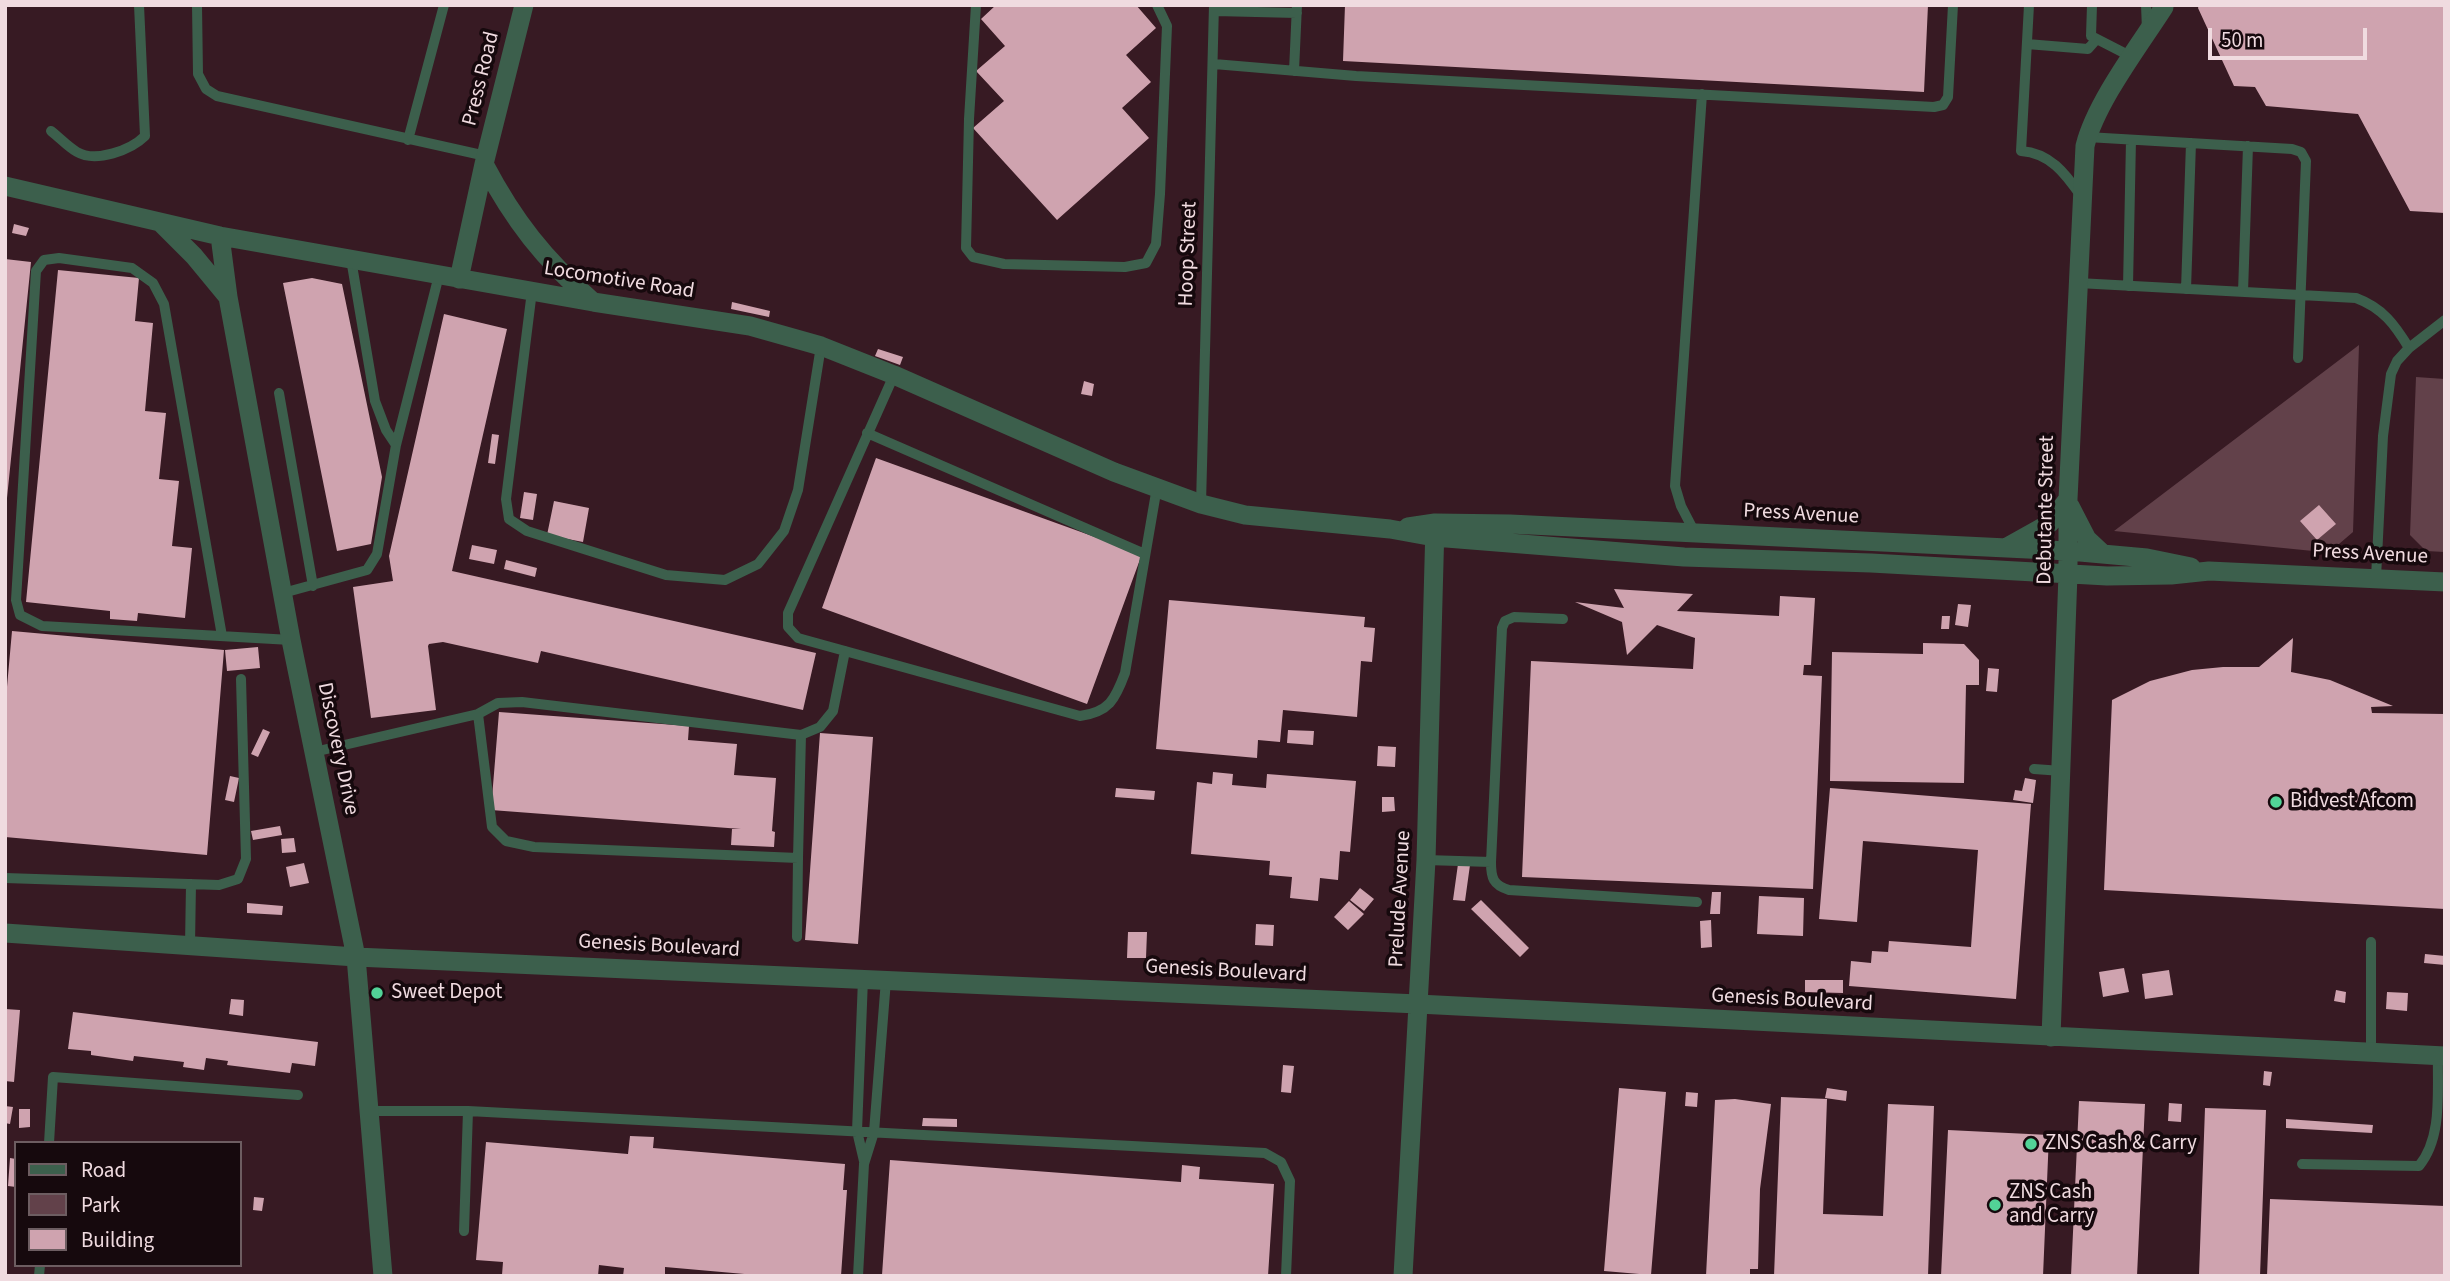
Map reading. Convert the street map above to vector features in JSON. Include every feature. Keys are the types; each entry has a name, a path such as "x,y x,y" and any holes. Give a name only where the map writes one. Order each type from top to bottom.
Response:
{"street":[{"name":"Press Road","path":"459,279 485,160 524,5"},
{"name":"Debutante Street","path":"2051,1037 2069,551 2068,499 2087,137 2103,104 2148,33 2155,6"},
{"path":"485,160 503,201 523,230 593,302"},
{"name":"Locomotive Road","path":"5,186 220,236 593,302 750,326 821,346 894,374 1114,472 1201,504"},
{"path":"159,221 194,256 228,297"},
{"name":"Discovery Drive","path":"220,236 228,297 291,640 356,957 383,1276"},
{"path":"2006,548 2050,523 2068,499"},
{"path":"2068,499 2075,519 2087,539 2102,553"},
{"name":"Press Avenue","path":"1201,504 1245,514 1390,529 1435,530 1605,551 2068,574 2143,576 2209,571 2445,582"},
{"name":"Press Avenue","path":"1435,530 1510,524 2069,551 2147,558 2209,571"},
{"path":"1605,551 1607,529"},
{"name":"Prelude Avenue","path":"1403,1276 1426,860 1435,530"},
{"name":"Genesis Boulevard","path":"5,933 356,957 1418,1004 2442,1055"}],"lane":[{"path":"51,131 77,152 85,155 107,155 139,142 145,136 144,68 139,5"},
{"path":"197,5 198,74 206,89 217,96 485,160"},
{"path":"408,140 444,5"},
{"path":"976,5 969,119 966,248 973,257 1004,264 1125,267 1146,263 1156,244 1167,26 1157,5"},
{"path":"1213,64 1294,71 1934,107 1943,105 1948,97 1953,5"},
{"path":"2029,5 2021,151 2034,152 2059,167 2082,198"},
{"path":"2092,5 2091,36 2132,57"},
{"path":"1214,8 1297,9 1294,71"},
{"name":"Hoop Street","path":"1201,504 1214,8"},
{"path":"2027,44 2088,49 2096,40"},
{"path":"1695,533 1681,506 1675,486 1702,94"},
{"path":"2087,137 2292,149 2301,152 2306,161 2298,358"},
{"path":"2128,286 2131,140"},
{"path":"2186,289 2191,143"},
{"path":"2243,292 2248,146"},
{"path":"222,636 164,304 153,283 132,268 59,258 44,260 37,271 16,600 20,615 42,625 222,636 291,640"},
{"path":"351,259 375,401 386,430 396,444"},
{"path":"283,593 368,570 377,554 396,444 439,275"},
{"path":"2078,283 2357,299 2372,304 2393,321 2409,348"},
{"path":"533,291 506,499 509,519 527,531 666,575 725,580 758,564 784,531 798,490 821,346"},
{"path":"2376,578 2383,436 2391,374 2397,361 2409,348 2445,320"},
{"path":"894,374 788,613 788,627 798,638 1080,716 1099,713 1116,696 1125,673 1157,487"},
{"path":"279,393 313,586"},
{"path":"867,433 1145,554"},
{"path":"1563,620 1514,617 1505,621 1502,628 1491,862 1494,883 1509,890 1697,902"},
{"path":"314,752 478,714 498,702 522,702 801,736 820,727 833,711 845,652"},
{"path":"5,878 219,886 238,878 246,859 241,680"},
{"path":"478,714 492,827 506,841 534,847 798,858"},
{"path":"797,937 801,736"},
{"path":"2034,769 2062,771"},
{"path":"1426,860 1491,862"},
{"path":"190,945 191,884"},
{"path":"2371,942 2371,1052"},
{"path":"863,979 857,1131 864,1164"},
{"path":"858,1276 864,1164 874,1132 886,980"},
{"path":"2302,1164 2419,1166 2429,1154 2435,1136 2442,1055"},
{"path":"49,1141 53,1077 298,1095"},
{"path":"370,1111 468,1111 1265,1153 1281,1162 1290,1181 1286,1276"},
{"path":"464,1231 468,1111"}],"green space":[{"path":"2359,345 2353,532 2339,544 2323,552 2114,531"},
{"path":"2416,377 2445,379 2445,552 2426,551 2410,535"}],"building":[{"path":"996,5 1136,5 1156,28 1126,55 1151,82 1122,108 1149,138 1057,220 973,128 1004,101 976,71 1005,46 981,19"},
{"path":"1345,5 1928,5 1924,92 1343,61"},
{"path":"2199,5 2445,5 2445,213 2410,211 2358,114 2266,106 2255,87 2234,86 2198,8"},
{"path":"14,224 29,228 26,236 12,233"},
{"path":"5,259 31,262 7,498 5,498"},
{"path":"58,270 139,278 135,321 153,323 145,411 166,413 159,479 179,481 172,546 192,548 185,618 138,613 137,621 110,619 110,611 26,602"},
{"path":"312,278 342,284 382,477 371,544 337,551 283,283"},
{"path":"732,302 770,311 769,317 731,309"},
{"path":"444,314 507,329 452,571 816,653 803,710 541,651 538,663 443,642 428,646 436,710 371,718 353,587 393,581 389,556"},
{"path":"878,349 903,357 900,365 875,356"},
{"path":"1084,381 1094,384 1092,396 1081,394"},
{"path":"492,434 499,435 495,464 488,463"},
{"path":"876,458 1142,554 1087,704 822,608"},
{"path":"524,492 537,494 533,520 520,518"},
{"path":"554,501 589,508 583,542 547,535"},
{"path":"2319,505 2336,524 2317,540 2300,521"},
{"path":"472,545 497,550 494,564 469,559"},
{"path":"506,560 537,568 535,577 504,569"},
{"path":"1614,589 1693,594 1677,611 1779,616 1780,596 1815,598 1811,665 1804,665 1803,675 1822,676 1813,889 1522,877 1531,661 1693,669 1695,638 1657,625 1627,655 1622,622 1575,602 1624,608"},
{"path":"1169,600 1365,617 1364,627 1375,628 1372,662 1361,661 1357,717 1283,710 1280,742 1258,740 1257,758 1156,749"},
{"path":"1958,604 1971,605 1968,627 1955,625"},
{"path":"1942,616 1950,616 1949,629 1941,629"},
{"path":"12,631 224,650 207,855 5,837 5,709"},
{"name":"Bidvest Afcom","path":"2293,638 2291,672 2330,680 2393,706 2371,707 2372,713 2445,714 2445,909 2104,890 2112,700 2150,681 2192,670 2259,667"},
{"path":"1923,643 1964,644 1979,660 1979,685 1966,685 1964,783 1830,781 1832,652 1923,654"},
{"path":"258,647 260,668 227,671 225,650"},
{"path":"1988,668 1999,669 1997,692 1986,691"},
{"path":"499,712 689,726 688,740 737,744 734,775 776,778 772,831 775,832 774,847 731,845 732,829 741,829 491,810"},
{"path":"263,729 270,732 258,757 251,754"},
{"path":"1288,730 1314,731 1313,745 1287,743"},
{"path":"820,733 873,737 858,944 805,940"},
{"path":"1378,746 1396,747 1395,767 1377,766"},
{"path":"1213,772 1233,774 1232,785 1266,788 1267,774 1356,781 1350,852 1340,851 1338,880 1320,878 1318,901 1290,898 1292,877 1269,875 1270,861 1191,854 1197,782 1212,784"},
{"path":"230,776 239,778 234,802 225,800"},
{"path":"2025,778 2036,780 2033,803 2013,800 2015,790 2022,791"},
{"path":"1116,788 1155,791 1154,800 1115,797"},
{"path":"1830,788 2031,804 2016,999 1849,986 1851,961 1871,963 1872,951 1888,952 1889,941 1971,947 1978,850 1863,841 1857,922 1819,919"},
{"path":"1382,797 1394,797 1395,811 1382,812"},
{"path":"280,826 282,835 253,840 251,831"},
{"path":"294,838 296,852 282,853 281,839"},
{"path":"304,863 309,883 290,887 286,867"},
{"path":"1458,864 1470,865 1465,901 1453,900"},
{"path":"1360,888 1374,899 1364,911 1350,900"},
{"path":"1712,892 1721,892 1720,914 1710,914"},
{"path":"1759,896 1804,898 1803,936 1757,934"},
{"path":"1481,900 1529,948 1520,957 1471,909"},
{"path":"1349,901 1364,914 1348,930 1334,917"},
{"path":"247,903 283,906 282,915 247,913"},
{"path":"1711,920 1712,947 1701,948 1700,921"},
{"path":"1256,924 1274,925 1273,946 1255,945"},
{"path":"1128,932 1147,932 1146,958 1127,958"},
{"path":"2425,954 2445,956 2445,965 2424,963"},
{"path":"2124,968 2129,992 2103,997 2099,972"},
{"path":"2169,970 2173,995 2145,999 2142,974"},
{"path":"1805,980 1843,980 1843,993 1805,992"},
{"path":"2336,990 2346,992 2345,1003 2334,1001"},
{"path":"2387,992 2408,993 2407,1011 2386,1009"},
{"path":"231,999 244,1000 243,1016 229,1014"},
{"path":"5,1009 20,1010 14,1082 5,1081"},
{"path":"73,1012 318,1042 315,1066 292,1063 290,1073 227,1065 228,1061 206,1058 204,1070 183,1067 184,1062 134,1056 133,1061 91,1055 91,1051 68,1049"},
{"path":"1283,1065 1294,1066 1291,1093 1281,1092"},
{"path":"2264,1071 2272,1072 2270,1086 2263,1085"},
{"path":"1619,1088 1666,1092 1651,1275 1604,1271"},
{"path":"1827,1088 1847,1091 1846,1101 1825,1098"},
{"path":"1686,1092 1698,1093 1697,1107 1685,1106"},
{"path":"1781,1097 1827,1099 1823,1214 1883,1216 1888,1104 1934,1106 1928,1276 1774,1276"},
{"path":"1735,1099 1771,1104 1760,1189 1758,1269 1750,1269 1750,1276 1706,1276 1715,1100"},
{"path":"2079,1101 2145,1104 2137,1276 2071,1276"},
{"path":"2169,1103 2182,1104 2181,1122 2168,1121"},
{"path":"5,1106 13,1107 10,1124 5,1123"},
{"path":"2205,1108 2266,1110 2260,1276 2199,1276"},
{"path":"19,1109 30,1109 30,1127 19,1128"},
{"path":"923,1118 957,1119 957,1127 922,1126"},
{"path":"2286,1119 2373,1125 2372,1133 2286,1128"},
{"name":"ZNS Cash and Carry","path":"1948,1130 2049,1135 2043,1276 1941,1276"},
{"path":"630,1136 654,1137 653,1148 845,1164 843,1190 847,1190 841,1276 767,1276 665,1267 665,1276 623,1276 624,1268 599,1265 598,1276 515,1276 502,1275 503,1262 476,1260 486,1142 628,1154"},
{"path":"10,1158 14,1159 14,1187 8,1186"},
{"path":"890,1160 1181,1182 1182,1165 1200,1167 1199,1179 1274,1184 1268,1276 882,1275"},
{"path":"254,1197 264,1198 262,1211 253,1210"},
{"path":"2270,1199 2445,1206 2445,1276 2267,1276"}],"place":[{"name":"Bidvest Afcom","path":"2276,802"},
{"name":"Sweet Depot","path":"377,993"},
{"name":"ZNS Cash & Carry","path":"2031,1144"},
{"name":"ZNS Cash and Carry","path":"1995,1205"}]}
